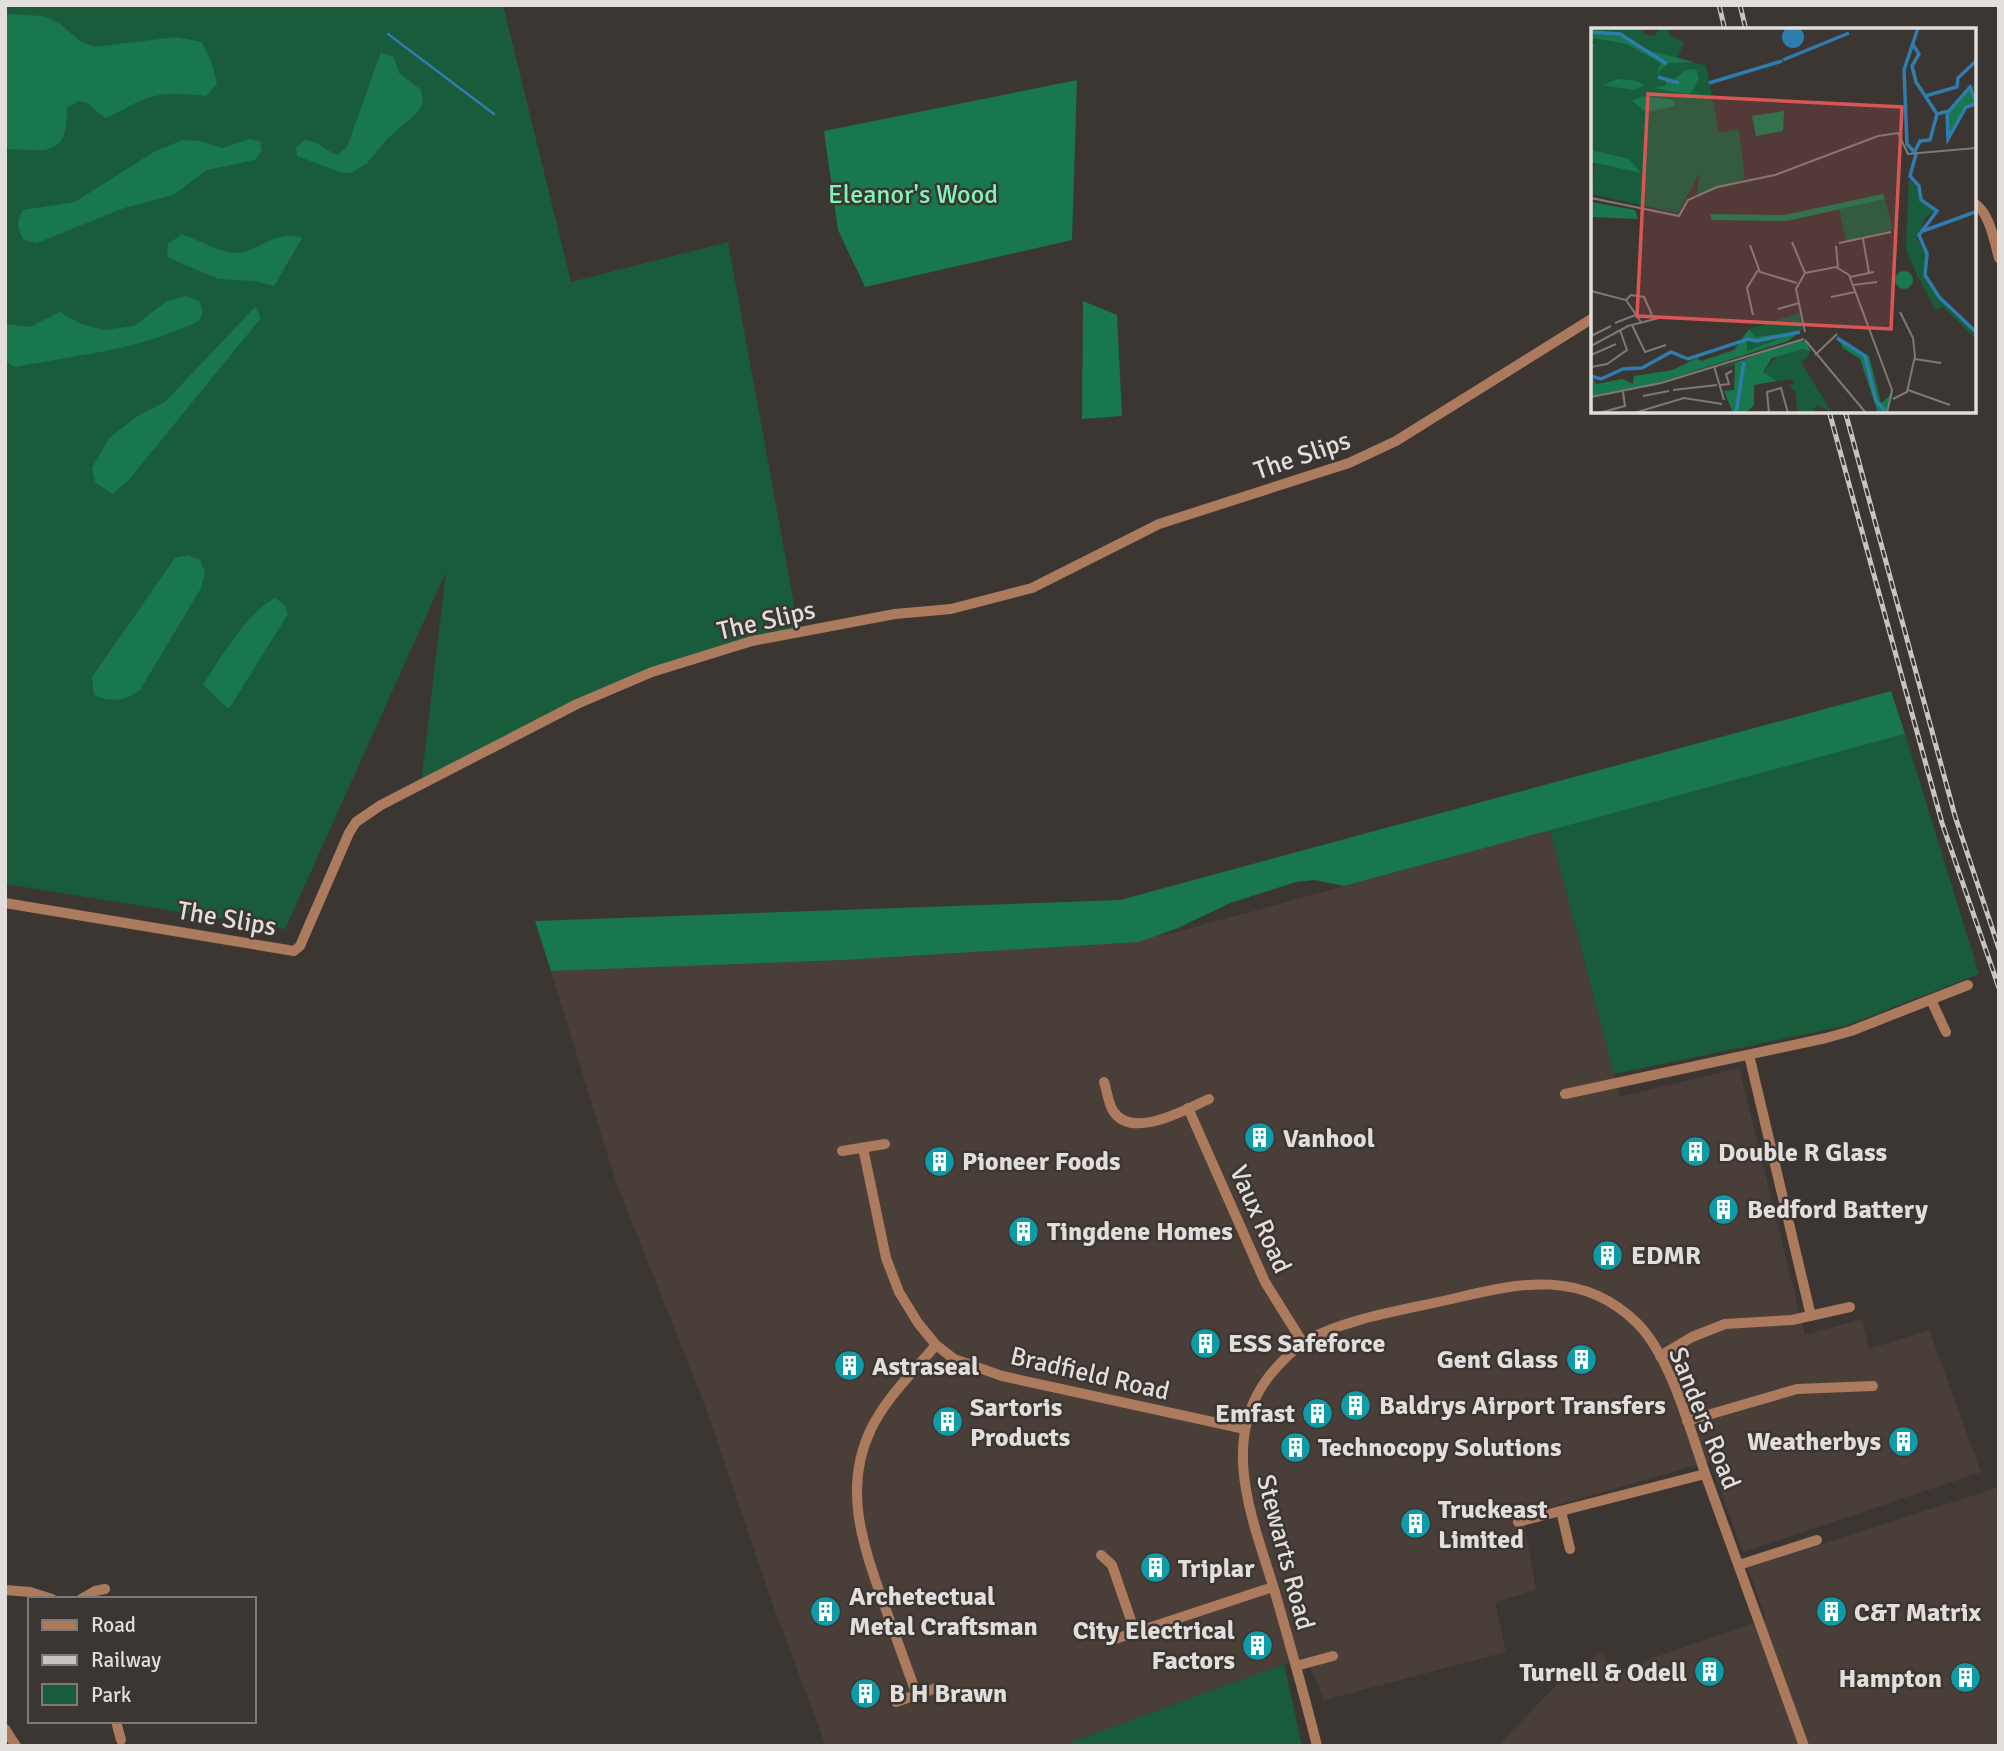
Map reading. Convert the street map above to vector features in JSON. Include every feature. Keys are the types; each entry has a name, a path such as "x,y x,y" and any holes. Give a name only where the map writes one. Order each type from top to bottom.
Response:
{"street":[{"path":"1976,204 1990,226 1999,258"},
{"name":"The Slips","path":"5,903 294,951 300,946 356,822 381,805 577,704 652,672 752,642 895,614 951,609 1032,588 1159,524 1349,463 1396,441 1591,319"},
{"path":"1565,1094 1851,1031 1968,985"},
{"path":"1931,1000 1946,1032"},
{"path":"1749,1055 1811,1316"},
{"path":"1104,1082 1112,1109 1130,1123 1157,1121 1209,1099"},
{"name":"Vaux Road","path":"1188,1108 1265,1283 1303,1343"},
{"path":"842,1152 885,1144"},
{"name":"Bradfield Road","path":"863,1148 886,1258 902,1299 936,1345 954,1359 1002,1376 1245,1429"},
{"name":"Sanders Road","path":"1303,1343 1332,1329 1360,1321 1508,1286 1545,1283 1583,1289 1614,1304 1638,1324 1660,1356 1687,1421 1804,1746"},
{"path":"1660,1356 1692,1337 1725,1324 1792,1321 1850,1307"},
{"name":"Stewarts Road","path":"1303,1343 1264,1382 1250,1408 1245,1429 1242,1474 1245,1494 1317,1746"},
{"path":"917,1695 861,1537 856,1488 859,1460 872,1426 936,1345"},
{"path":"1687,1421 1797,1389 1873,1386"},
{"path":"1518,1522 1705,1474"},
{"path":"1561,1511 1570,1549"},
{"path":"1739,1565 1817,1540"},
{"path":"1101,1555 1112,1565 1135,1632"},
{"path":"1110,1642 1273,1587"},
{"path":"84,1597 105,1589"},
{"path":"5,1590 30,1592 46,1597"},
{"path":"1296,1666 1333,1656"},
{"path":"896,1702 936,1688"},
{"path":"117,1723 121,1740"},
{"path":"7,1733 16,1746"}],"shaded area":[{"path":"1550,830 1620,1097 1739,1068 1805,1335 1862,1319 1869,1349 1929,1330 1981,1472 1743,1552 1710,1461 1523,1515 1536,1590 1495,1602 1506,1652 1324,1700 1306,1657 1061,1746 826,1746 774,1608 707,1411 615,1179 551,971 1119,943 1173,933"},
{"path":"1999,1487 1999,1746 1498,1746 1565,1676 1602,1652 1612,1672 1766,1619 1748,1568"}],"green space":[{"path":"5,5 503,5 571,282 728,242 799,632 652,672 421,784 446,572 285,929 5,884"},
{"path":"5,14 43,16 60,24 80,41 95,47 176,37 202,42 217,84 206,96 156,96 105,118 87,103 78,101 67,108 63,136 58,144 43,150 5,149"},
{"path":"381,52 394,57 399,73 421,90 423,103 416,114 388,138 367,163 351,173 340,172 297,156 296,147 305,140 337,155 347,147"},
{"name":"Eleanor's Wood","path":"1077,80 1072,240 865,287 838,230 824,131"},
{"path":"249,139 260,141 262,151 255,160 207,170 173,195 124,208 37,243 24,240 20,232 18,222 23,210 75,202 155,151 183,140 199,141 223,148"},
{"path":"182,234 214,248 234,253 242,253 283,236 302,238 274,286 255,281 218,279 167,257 168,244"},
{"path":"186,296 199,301 203,312 199,321 154,339 14,367 5,360 5,324 29,327 60,312 81,324 104,330 134,326 167,301"},
{"path":"1083,301 1117,315 1122,416 1082,419"},
{"path":"255,307 261,318 127,482 112,494 95,482 92,468 109,438 139,415 165,402"},
{"path":"188,555 200,560 205,572 201,588 140,690 118,700 94,695 92,677 175,558"},
{"path":"275,598 285,605 288,614 229,709 203,685 244,625"},
{"path":"1891,691 1905,734 1344,886 1315,880 1296,882 1230,903 1178,928 1139,942 843,960 551,971 535,921 1120,900"},
{"path":"1905,734 1979,974 1845,1026 1614,1074 1550,830"},
{"path":"1284,1664 1302,1746 1061,1746"}],"waterway":[{"path":"388,34 494,114"}],"railway":[{"path":"1719,5 1725,28"},
{"path":"1740,5 1746,28"},
{"path":"1830,413 1942,823 1999,988"},
{"path":"1846,413 1955,816 1999,949"}],"place":[{"name":"Vanhool","path":"1260,1138"},
{"name":"Double R Glass","path":"1695,1152"},
{"name":"Pioneer Foods","path":"939,1161"},
{"name":"Bedford Battery","path":"1724,1209"},
{"name":"Tingdene Homes","path":"1024,1231"},
{"name":"EDMR","path":"1608,1255"},
{"name":"ESS Safeforce","path":"1205,1343"},
{"name":"Gent Glass","path":"1581,1359"},
{"name":"Astraseal","path":"849,1366"},
{"name":"Baldrys Airport Transfers","path":"1356,1405"},
{"name":"Emfast","path":"1318,1413"},
{"name":"Sartoris Products","path":"947,1422"},
{"name":"Weatherbys","path":"1904,1441"},
{"name":"Technocopy Solutions","path":"1295,1447"},
{"name":"Truckeast Limited","path":"1415,1524"},
{"name":"Triplar","path":"1155,1568"},
{"name":"Archetectual Metal Craftsman","path":"826,1611"},
{"name":"C&T Matrix","path":"1831,1612"},
{"name":"City Electrical Factors","path":"1258,1645"},
{"name":"Turnell & Odell","path":"1710,1672"},
{"name":"Hampton","path":"1965,1678"},
{"name":"B H Brawn","path":"866,1693"}]}
